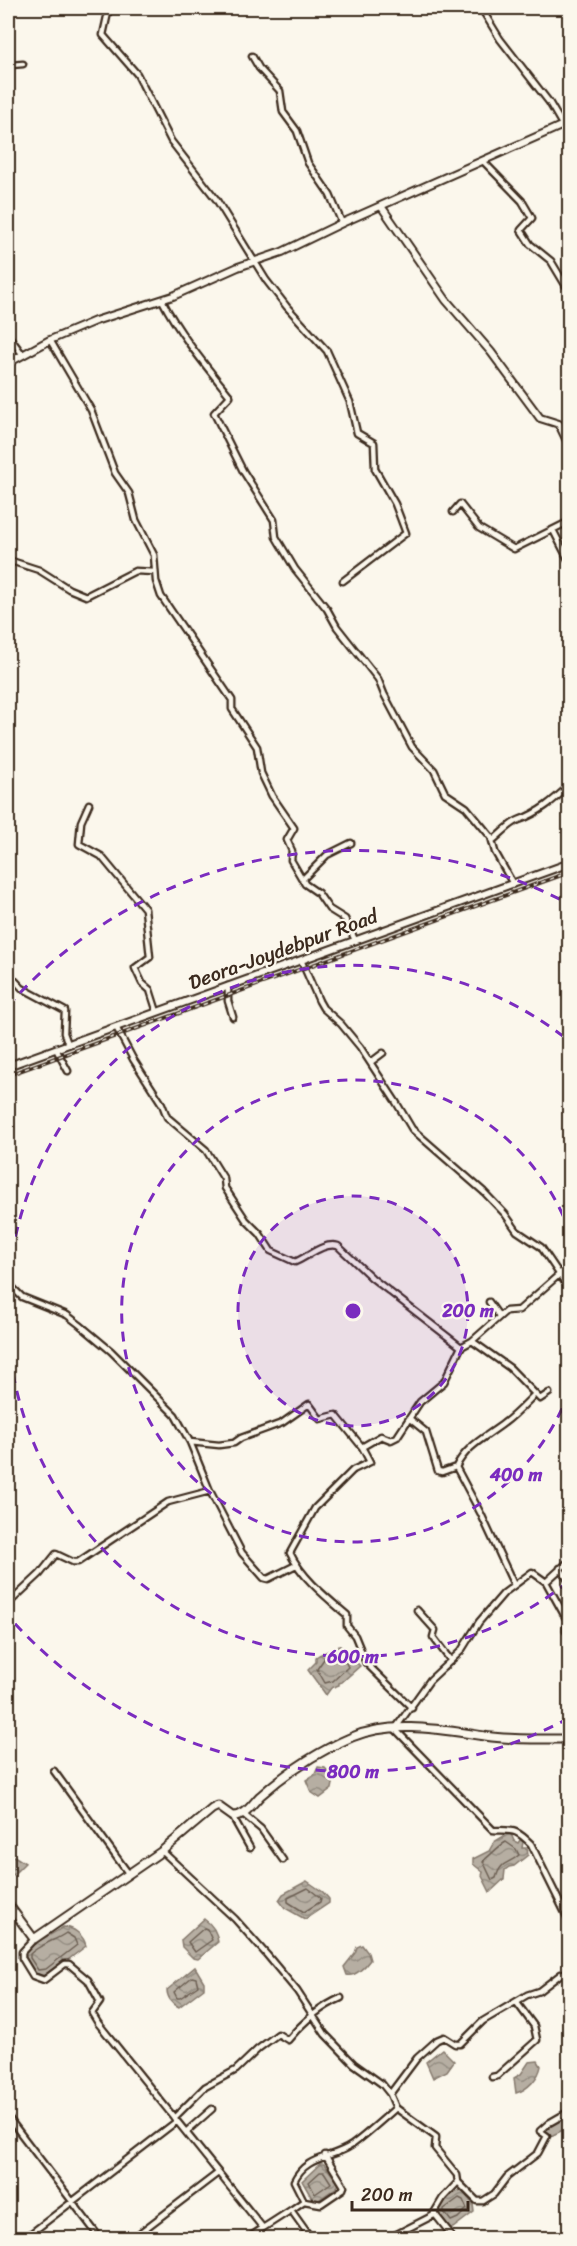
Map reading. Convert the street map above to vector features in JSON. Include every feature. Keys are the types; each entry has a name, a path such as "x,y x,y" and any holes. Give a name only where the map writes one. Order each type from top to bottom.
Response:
{"main road":[{"path":"8,1904 34,1939 162,1851 218,1806 232,1816 243,1814 269,1788 311,1758 356,1735 419,1728 494,1737 570,1739"}],"street":[{"path":"109,8 103,36 136,74 171,141 216,199 266,280 286,307 327,351 350,402 357,433 374,443 375,469 396,504 406,531 343,581"},
{"path":"481,8 500,39 549,102 563,126"},
{"path":"252,56 259,68 280,91 283,112 297,131 308,163 330,195 342,223"},
{"path":"8,67 23,64"},
{"path":"8,363 50,340 95,321 162,300 298,245 342,223 570,122"},
{"path":"483,161 522,201 532,218 521,230 530,244 551,261 566,286"},
{"path":"381,206 446,300 491,352 540,418 559,424 570,447"},
{"path":"162,300 172,321 230,396 214,413 243,471 274,520 276,537 295,569 378,679 412,747 434,770 445,793 466,807 492,841 495,852 513,884"},
{"path":"8,335 23,355"},
{"path":"50,340 91,410 115,473 129,494 136,520 154,555 155,572 161,596 232,700 232,708 257,747 262,774 274,798 294,828 287,842 291,849 291,860 305,884 318,893 329,909 345,919 356,940"},
{"path":"453,512 460,504 479,528 514,549 570,521"},
{"path":"553,530 570,563"},
{"path":"8,560 39,570 69,589 87,596 135,571 155,572"},
{"path":"492,841 519,820 526,819 552,802 570,785"},
{"path":"89,804 81,822 79,844 101,856 145,910 150,957 135,968 143,984 150,990 157,1012"},
{"path":"303,879 327,855 351,843"},
{"name":"Deora-Joydebpur Road","path":"8,1066 570,864"},
{"path":"301,960 315,996 323,1008 341,1023 371,1062 412,1129 484,1192 505,1214 516,1230 541,1247 570,1290"},
{"path":"8,973 21,988 65,1011 63,1033 68,1044"},
{"path":"228,986 228,1001 233,1017"},
{"path":"116,1027 128,1051 162,1104 167,1117 206,1150 224,1179 225,1188 246,1220 260,1234 271,1251 295,1262 325,1247 338,1246 372,1278 461,1347"},
{"path":"56,1049 68,1071"},
{"path":"371,1062 383,1053"},
{"path":"362,1447 382,1436 394,1439 420,1402 444,1382 461,1347 472,1341 499,1316 507,1311 519,1310 570,1265"},
{"path":"8,1283 22,1297 67,1315 111,1351 172,1412 190,1442 210,1491 242,1553 264,1578 268,1580 296,1565"},
{"path":"489,1302 499,1316"},
{"path":"472,1341 510,1368 535,1395 542,1399 549,1393"},
{"path":"410,1419 426,1432 438,1471 442,1472 456,1467 460,1457 473,1445 504,1423 535,1395"},
{"path":"190,1442 219,1445 232,1443 282,1423 309,1404 320,1419 336,1415 362,1447 369,1464 353,1470 315,1508 290,1550 296,1565 347,1615 347,1626 355,1636 366,1663 412,1708"},
{"path":"456,1467 514,1585"},
{"path":"8,1604 40,1575 56,1554 78,1562 168,1502 210,1491"},
{"path":"546,1582 570,1560"},
{"path":"560,1568 570,1582"},
{"path":"570,1636 566,1630 567,1620 546,1582 532,1572 514,1585 479,1622 461,1651 430,1680 396,1729 493,1830 511,1830 522,1835 531,1844 570,1923"},
{"path":"417,1611 435,1630 433,1637 451,1661"},
{"path":"54,1771 128,1873"},
{"path":"243,1814 261,1829 283,1860"},
{"path":"232,1816 250,1848"},
{"path":"162,1851 235,1919 297,1991 325,2034 354,2064 382,2084 390,2094 396,2108 436,2137 435,2148 457,2175 458,2182 477,2201 489,2198 507,2177 543,2148 547,2136 540,2130 570,2111"},
{"path":"34,1939 22,1952 22,1958 33,1976 44,1980 65,1964 69,1964 88,1980 100,2002 92,2013 94,2017 262,2228"},
{"path":"390,2094 407,2068 437,2040 444,2037 460,2044 483,2021 547,1986 561,1974 570,1971"},
{"path":"25,2238 175,2119 206,2087 236,2070 278,2034 288,2040 333,2000 341,1998"},
{"path":"492,2077 497,2076 537,2040 534,2026 517,2003"},
{"path":"304,2201 294,2181 304,2166 350,2146 396,2108"},
{"path":"186,2132 212,2109"},
{"path":"8,2117 100,2238"},
{"path":"248,2238 304,2201 321,2204 343,2189 344,2186 325,2155"},
{"path":"133,2238 218,2173"},
{"path":"389,2238 434,2215 443,2198 458,2182"},
{"path":"291,2210 311,2238"},
{"path":"434,2215 451,2238"},
{"path":"561,2238 570,2229"}],"water":[{"path":"339,1645 360,1666 339,1685 331,1688 326,1695 308,1670 316,1662 316,1657"},
{"path":"318,1767 325,1768 334,1779 332,1789 320,1798 311,1792 306,1780 315,1774"},
{"path":"505,1834 511,1834 514,1841 518,1843 520,1840 523,1842 522,1848 527,1848 528,1855 505,1870 504,1879 490,1892 482,1876 483,1872 473,1864 473,1859 489,1851 494,1842"},
{"path":"14,1856 25,1863 12,1876 8,1871 8,1860"},
{"path":"307,1881 323,1892 329,1899 329,1903 305,1919 285,1908 279,1900 283,1894"},
{"path":"204,1919 214,1929 218,1942 198,1959 193,1958 182,1947 181,1940"},
{"path":"63,1927 78,1933 86,1946 48,1975 39,1977 34,1974 24,1959 24,1952 33,1944"},
{"path":"362,1945 370,1960 356,1973 347,1975 344,1967 357,1947"},
{"path":"195,1967 204,1982 204,1988 179,2007 170,2000 167,1990"},
{"path":"442,2049 454,2061 447,2071 433,2078 426,2062"},
{"path":"538,2061 541,2066 535,2079 516,2093 514,2078 521,2074 529,2062"},
{"path":"566,2114 569,2127 549,2137 543,2129"},
{"path":"320,2164 324,2164 339,2184 317,2201 313,2200 302,2181"},
{"path":"461,2190 473,2204 474,2212 453,2228 447,2227 437,2212 438,2208 446,2198"}],"railway":[{"path":"8,1075 570,872"}]}
